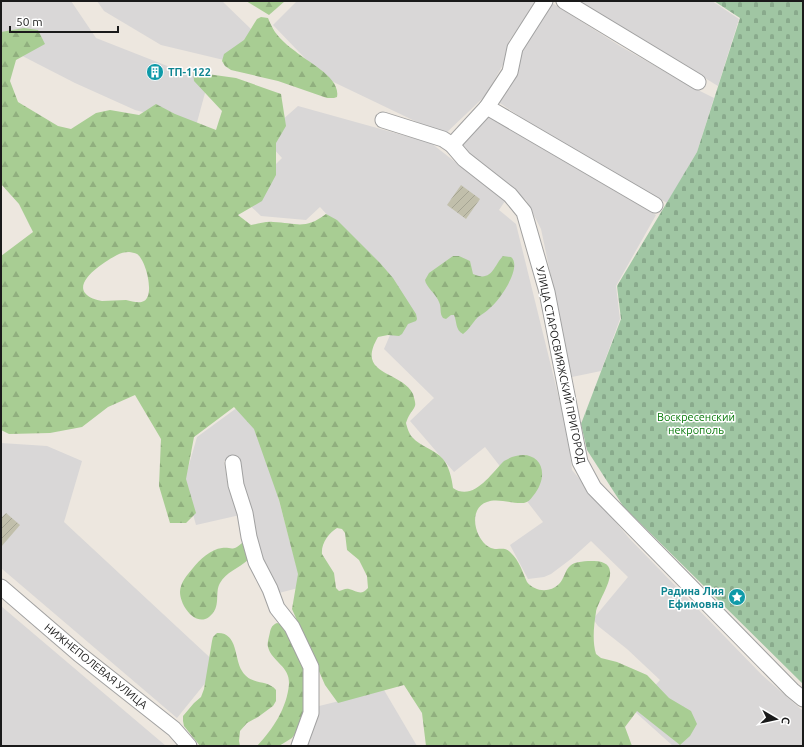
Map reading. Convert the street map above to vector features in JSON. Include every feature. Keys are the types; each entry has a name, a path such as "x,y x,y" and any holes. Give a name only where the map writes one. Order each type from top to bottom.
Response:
{"street":[{"path":"452,145 487,107 510,72 515,48 545,1"},
{"path":"564,1 698,82"},
{"path":"487,107 655,205"},
{"name":"УЛИЦА СТАРОСВИЯЖСКИЙ ПРИГОРОД","path":"383,120 443,139 452,145 464,159 510,195 524,212 547,292 580,462 594,488 792,690 803,699"},
{"path":"233,463 236,485 245,513 249,537 256,562 270,589 277,608 292,627 311,668 311,713 299,746"},
{"name":"НИЖНЕПОЛЕВАЯ УЛИЦА","path":"1,587 79,654 174,729 189,746"}],"shaded area":[{"path":"1,1 71,1 96,38 208,82 196,126 135,110 75,83 1,45"},
{"path":"97,1 222,1 255,33 228,61 161,45 104,11"},
{"path":"297,1 537,1 509,41 505,61 486,95 444,135 323,77 273,25"},
{"path":"549,1 620,46 714,98 697,152 667,203 554,140 494,99 521,39"},
{"path":"578,1 712,1 739,19 718,86"},
{"path":"298,106 431,143 505,201 499,210 516,224 568,435 572,470 629,538 762,675 803,711 803,746 673,746 633,710 660,680 627,649 598,626 593,619 628,577 591,541 551,574 544,577 528,579 510,545 543,522 485,447 454,472 410,421 434,398 384,349 405,300 320,207 306,220 261,216 242,198 282,158 263,137"},
{"path":"484,114 656,215 616,286 620,319 601,371 572,377 541,229 526,200 457,148"},
{"path":"461,185 480,199 466,219 447,205"},
{"path":"238,407 260,429 302,587 275,594 259,561 237,459 224,461 228,487 237,503 240,515 196,525 184,482 197,437"},
{"path":"1,443 47,446 82,461 64,522 219,666 177,718 1,568"},
{"path":"6,513 20,525 1,547 1,518"},
{"path":"1,606 21,623 166,746 1,746"},
{"path":"384,690 417,746 304,746 315,707"}],"green space":[{"path":"246,1 285,1 269,15"},
{"name":"Воскресенский некрополь","path":"714,1 803,1 803,684 623,506 587,450 581,424 621,319 617,286 697,152 740,18"},
{"path":"261,17 268,18 275,32 282,40 329,77 337,90 337,97 327,98 278,81 231,70 225,66 222,61 224,54 244,40 257,19"},
{"path":"24,28 38,30 45,44 16,60 10,81 18,102 58,126 71,129 96,113 110,110 139,115 156,104 175,114 216,130 222,111 194,81 193,72 236,78 281,94 286,126 276,143 276,175 262,201 238,215 251,225 265,222 306,224 319,219 326,214 337,220 380,263 393,278 416,314 417,319 416,321 408,324 399,336 388,335 378,337 372,350 372,359 376,366 407,386 413,394 415,406 406,423 411,436 443,459 450,473 453,488 460,491 468,492 481,485 504,461 515,456 524,455 532,457 538,462 541,468 542,477 539,486 529,501 519,503 491,501 481,505 477,510 475,523 480,537 489,547 495,549 506,549 514,556 519,563 527,582 534,588 538,589 547,590 555,587 561,582 568,568 575,563 594,561 604,563 609,567 610,574 608,582 596,612 594,638 596,654 601,658 617,662 647,675 669,698 691,711 697,724 690,736 680,745 637,711 625,727 632,746 426,746 422,713 404,685 338,703 325,685 292,609 298,574 279,500 254,429 234,407 194,437 186,479 196,513 186,523 170,523 159,486 161,439 135,395 108,407 82,427 50,433 9,434 1,430 1,256 33,232 19,204 1,184 1,32","holes":["129,252 137,254 140,257 146,270 149,292 144,301 102,301 85,293 83,288 84,282 94,271 106,261 118,254","337,528 342,529 345,533 347,550 359,560 367,576 368,588 363,592 348,589 339,591 336,588 334,573 322,554 326,539"]},
{"path":"453,256 459,256 470,261 473,274 479,276 488,275 492,272 503,256 511,257 514,262 512,276 504,291 494,304 478,317 463,334 457,328 454,315 451,315 446,319 443,318 439,302 425,280 429,273"},
{"path":"244,543 248,560 229,573 220,583 218,587 217,604 213,613 204,619 194,617 185,608 181,597 180,589 184,579 206,555 214,550 234,548"},
{"path":"277,623 281,624 297,641 308,687 303,716 298,730 292,738 279,746 257,746 274,725 282,710 288,693 289,678 287,673 273,657 268,647 271,629"},
{"path":"217,633 224,634 232,641 239,666 246,676 254,681 268,684 276,690 276,701 273,706 247,723 240,731 240,746 200,746 184,726 183,716 201,697 204,689 212,641 213,637"}],"place":[{"name":"ТП-1122","path":"155,72"},
{"name":"Радина Лия Ефимовна","path":"737,597"}]}
